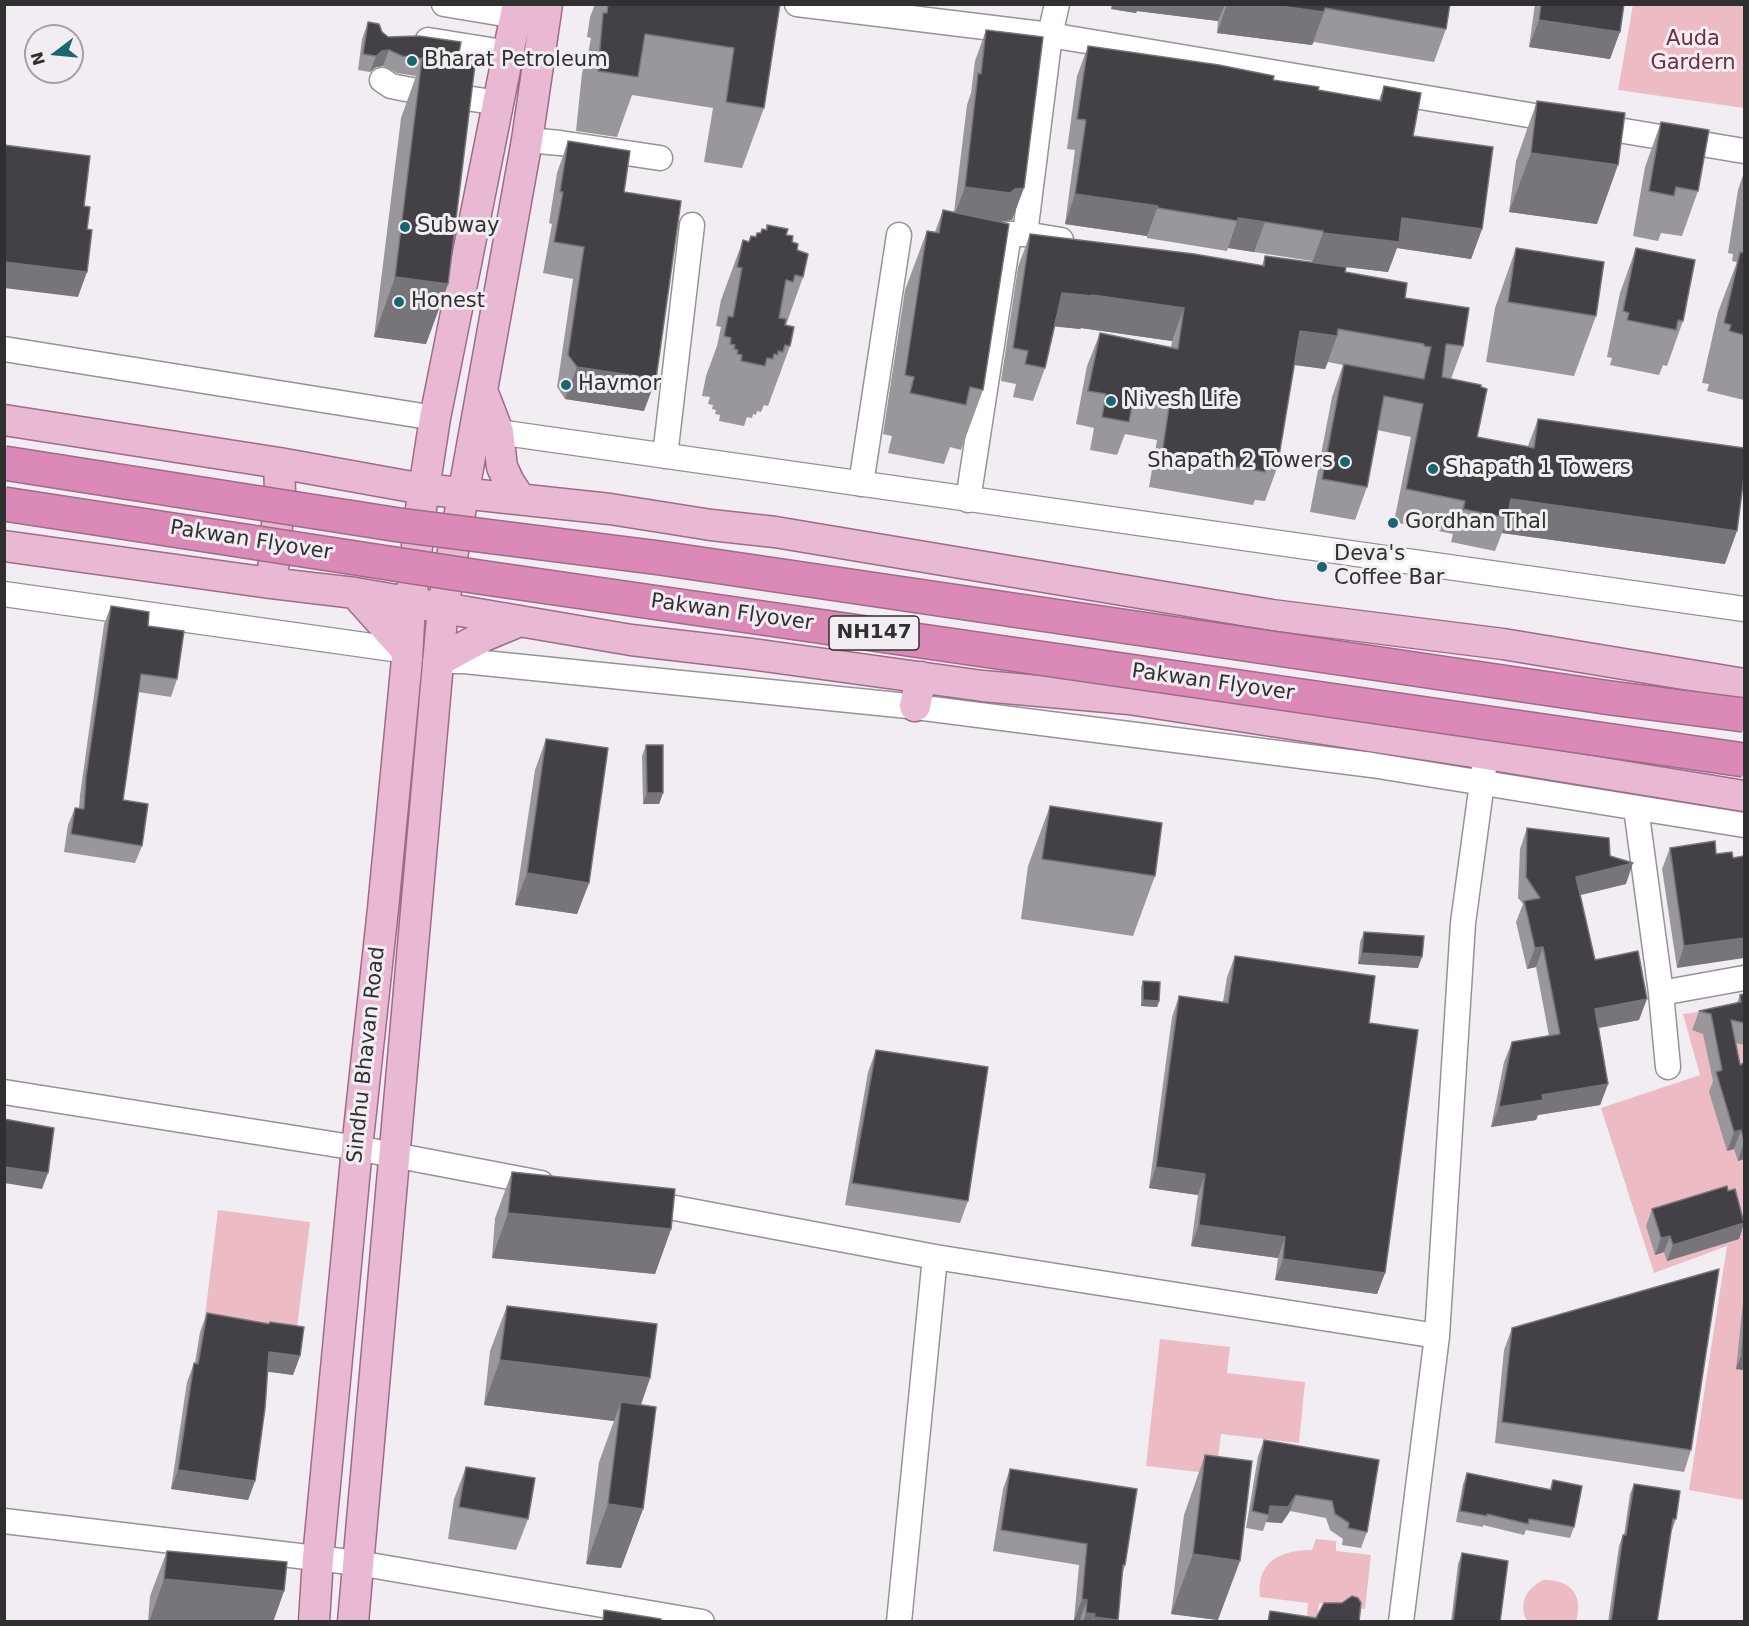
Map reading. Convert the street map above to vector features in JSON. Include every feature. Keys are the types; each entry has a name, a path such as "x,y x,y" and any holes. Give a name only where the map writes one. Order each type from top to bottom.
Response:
{"highway":[{"name":"Pakwan Flyover","path":"4,463 399,525 660,558 1611,698 1744,715"},
{"name":"Pakwan Flyover","path":"4,504 479,577 1744,760"}],"main road":[{"name":"Sindhu Bhavan Road","path":"314,1622 357,1148 423,489 435,418 509,53 532,11"},
{"name":"Sindhu Bhavan Road","path":"353,1622 443,607 527,140 532,11"},
{"path":"483,393 498,432 502,467 520,499"},
{"path":"4,420 279,463 423,489 610,509 711,525 775,532 1272,615 1503,644 1744,684"},
{"path":"270,583 276,552 279,463"},
{"path":"4,546 356,593 631,640 983,686 1130,699 1486,753 1744,796"},
{"path":"356,593 407,651"},
{"path":"438,661 484,636 519,621"},
{"path":"915,706 921,677"}],"street":[{"path":"444,4 477,10 532,11"},
{"path":"797,4 1050,35 1744,151"},
{"path":"1025,234 1050,35 1057,4"},
{"path":"467,73 477,10"},
{"path":"406,38 467,73 499,104"},
{"path":"382,80 391,86 406,89 467,73 509,53"},
{"path":"527,140 660,158"},
{"path":"665,456 692,225"},
{"path":"968,500 1009,234 1025,234 1083,243"},
{"path":"861,484 899,235"},
{"path":"4,349 435,418"},
{"path":"498,432 1744,609"},
{"path":"4,594 407,651"},
{"path":"438,661 915,706 1372,765 1744,825"},
{"path":"1401,1622 1437,1336 1462,922 1486,753"},
{"path":"1636,808 1661,993 1668,1067"},
{"path":"1661,993 1744,978"},
{"path":"4,1092 357,1148 558,1186"},
{"path":"617,1197 935,1257 1437,1336"},
{"path":"899,1622 935,1257"},
{"path":"4,1521 358,1563 702,1622"}],"green space":[{"name":"Auda Gardern","path":"1633,5 1744,5 1744,108 1618,90"},
{"path":"1744,1006 1744,1500 1689,1490 1727,1246 1654,1273 1601,1108 1700,1075 1683,1014"},
{"path":"218,1210 310,1222 296,1336 204,1324"},
{"path":"1160,1339 1230,1347 1227,1373 1305,1382 1299,1443 1221,1434 1216,1474 1146,1466"},
{"path":"1316,1539 1336,1541 1336,1551 1371,1555 1365,1609 1319,1603 1317,1619 1307,1618 1308,1603 1260,1597 1262,1574 1267,1566 1281,1555 1312,1550"},
{"path":"1543,1580 1561,1582 1573,1590 1578,1603 1576,1621 1527,1621 1523,1608 1525,1597"}],"building":[{"path":"608,4 780,4 764,108 726,102 734,48 645,34 638,77 598,71 603,13 607,13"},
{"path":"1265,4 1450,4 1446,29 1325,8 1324,12"},
{"path":"1541,4 1624,4 1620,32 1539,20"},
{"path":"368,22 379,24 382,32 388,37 419,36 461,42 457,63 402,56 389,50 382,51 376,56 363,54"},
{"path":"986,30 1043,37 1024,188 1015,189 1010,193 965,187 978,73 981,74"},
{"path":"1088,46 1219,65 1274,76 1273,80 1319,87 1318,90 1381,101 1384,86 1421,93 1413,136 1493,147 1482,229 1402,218 1399,242 1323,233 1323,231 1238,218 1238,221 1075,194 1086,120 1077,119"},
{"path":"422,58 475,65 448,284 395,277"},
{"path":"1537,101 1625,113 1618,165 1531,153"},
{"path":"1661,122 1709,130 1698,191 1676,187 1674,196 1649,191"},
{"path":"568,141 630,151 624,192 681,201 656,379 577,367 568,355 584,247 554,242 563,192 560,192"},
{"path":"4,145 90,156 84,206 90,207 87,229 92,230 87,272 4,262"},
{"path":"943,210 1009,224 983,390 970,387 966,405 910,393 914,377 905,375 927,231 939,233"},
{"path":"767,225 788,229 786,235 793,236 792,242 798,244 797,250 808,254 803,277 795,275 793,282 786,280 779,318 786,319 785,325 794,327 790,346 785,345 783,352 778,351 778,355 774,354 773,359 767,358 765,366 741,361 742,355 737,354 738,350 734,349 735,345 730,344 731,338 724,336 728,316 733,317 742,268 737,267 743,240 749,242 751,236 756,237 762,229 767,230"},
{"path":"1030,234 1194,254 1264,266 1265,256 1346,267 1345,272 1407,283 1405,298 1469,308 1463,346 1446,344 1442,377 1481,385 1487,389 1477,437 1534,448 1538,419 1744,448 1744,476 1737,531 1511,499 1507,518 1463,509 1465,501 1406,489 1423,404 1384,396 1367,487 1322,479 1344,364 1424,379 1431,347 1338,329 1337,336 1300,331 1277,468 1266,466 1265,472 1162,454 1169,407 1133,400 1129,422 1102,417 1106,394 1088,391 1100,333 1178,349 1184,308 1062,293 1045,368 1025,364 1028,351 1013,348"},
{"path":"1516,248 1604,262 1596,316 1508,302"},
{"path":"1636,248 1695,260 1683,321 1678,320 1676,330 1627,320 1629,313 1623,311"},
{"path":"1740,252 1744,253 1744,335 1729,331 1731,325 1724,323"},
{"path":"111,606 149,612 148,626 184,631 177,679 141,674 123,800 148,804 142,846 71,834 75,808 84,809 86,777"},
{"path":"546,739 608,748 589,883 527,873"},
{"path":"646,745 663,745 663,793 647,793"},
{"path":"1050,806 1162,823 1155,876 1042,859"},
{"path":"1527,828 1609,838 1610,856 1633,863 1576,877 1595,960 1638,951 1647,999 1595,1009 1608,1084 1542,1095 1543,1100 1499,1107 1512,1042 1560,1034 1543,947 1535,948 1524,901 1540,898 1526,877"},
{"path":"1715,841 1716,854 1732,852 1733,858 1744,856 1744,938 1684,946 1670,848"},
{"path":"1364,932 1424,936 1422,957 1362,953"},
{"path":"1235,956 1375,976 1369,1023 1418,1030 1385,1273 1283,1259 1285,1237 1199,1225 1205,1174 1156,1167 1179,996 1228,1003"},
{"path":"1143,981 1160,982 1159,1001 1143,1000"},
{"path":"1744,994 1744,1023 1731,1020 1740,1065 1744,1063 1744,1141 1741,1130 1734,1132 1716,1072 1722,1070 1711,1014 1699,1011 1741,1002 1740,995"},
{"path":"876,1050 988,1067 968,1201 852,1183"},
{"path":"4,1119 54,1128 48,1173 4,1167"},
{"path":"512,1172 675,1189 671,1229 508,1213"},
{"path":"1727,1186 1728,1191 1735,1189 1744,1223 1673,1245 1670,1236 1661,1238 1652,1209"},
{"path":"1719,1269 1691,1450 1502,1422 1512,1328"},
{"path":"507,1306 657,1324 650,1378 500,1360"},
{"path":"207,1313 269,1324 270,1322 304,1327 300,1356 269,1352 265,1408 255,1481 178,1470 194,1363 198,1364"},
{"path":"1744,1328 1744,1353 1742,1353"},
{"path":"621,1402 656,1407 643,1509 608,1504"},
{"path":"1264,1440 1379,1460 1367,1532 1348,1528 1349,1523 1335,1514 1332,1501 1296,1495 1288,1507 1270,1506 1269,1515 1252,1511"},
{"path":"1205,1455 1252,1461 1240,1561 1193,1554"},
{"path":"466,1467 535,1478 528,1519 459,1507"},
{"path":"1010,1469 1137,1489 1125,1565 1123,1565 1118,1620 1094,1617 1095,1614 1086,1613 1087,1600 1082,1599 1087,1544 1001,1530"},
{"path":"1467,1473 1551,1490 1553,1480 1582,1486 1574,1527 1529,1519 1528,1524 1487,1514 1487,1516 1460,1511"},
{"path":"1634,1484 1680,1491 1676,1519 1673,1519 1657,1622 1611,1622 1623,1535 1626,1535"},
{"path":"167,1551 287,1562 284,1591 164,1579"},
{"path":"1462,1553 1508,1561 1500,1622 1453,1622"},
{"path":"1352,1596 1358,1598 1361,1603 1359,1622 1268,1622 1270,1611 1316,1618 1324,1603 1342,1603"},
{"path":"604,1610 661,1619 661,1622 603,1622"}],"place":[{"name":"Bharat Petroleum","path":"412,61"},
{"name":"Subway","path":"405,227"},
{"name":"Honest","path":"399,302"},
{"name":"Havmor","path":"566,385"},
{"name":"Nivesh Life","path":"1111,401"},
{"name":"Shapath 2 Towers","path":"1345,462"},
{"name":"Shapath 1 Towers","path":"1433,469"},
{"name":"Gordhan Thal","path":"1393,523"},
{"name":"Deva's Coffee Bar","path":"1322,567"}]}
